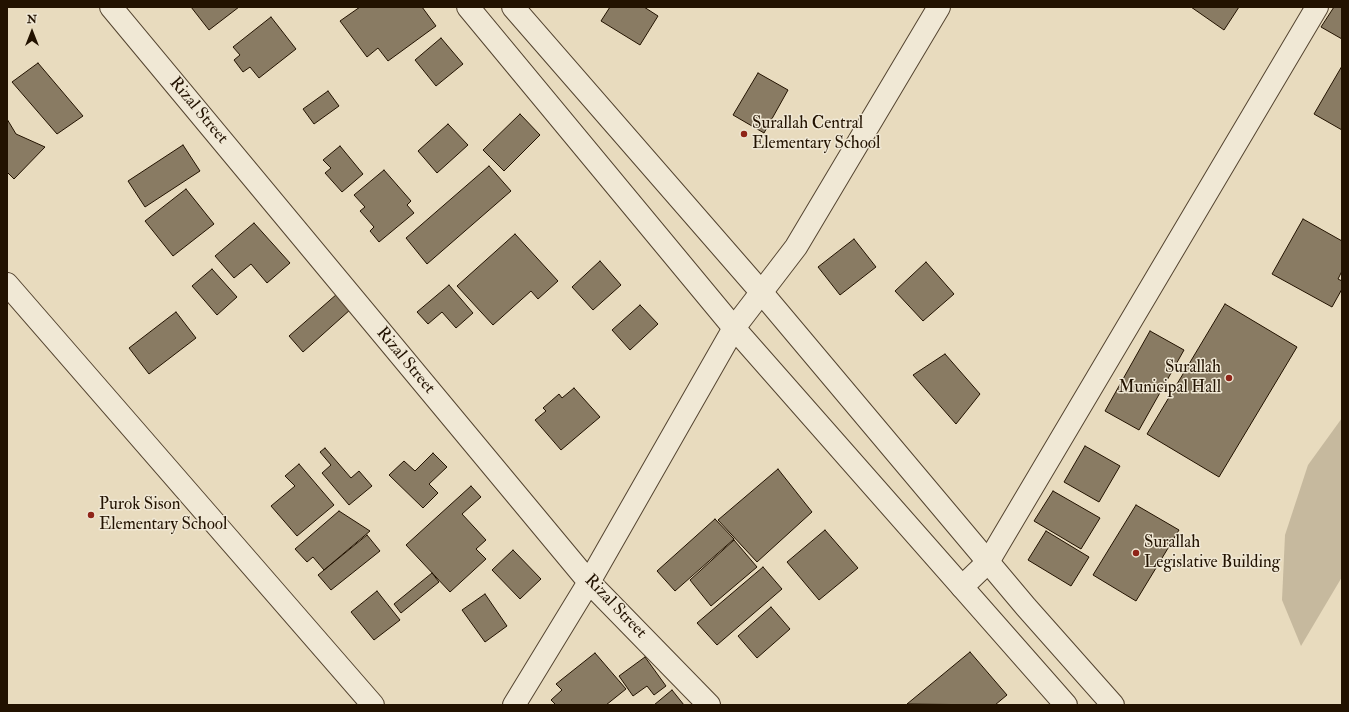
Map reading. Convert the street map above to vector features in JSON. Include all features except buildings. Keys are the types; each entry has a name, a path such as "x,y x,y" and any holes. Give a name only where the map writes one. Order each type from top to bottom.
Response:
{"street":[{"name":"Rizal Street","path":"111,7 589,582 709,705"},
{"path":"513,7 762,293 988,562 1113,705"},
{"path":"514,705 589,582 734,328 796,247 938,7"},
{"path":"962,587 988,562 1317,7"},
{"path":"475,9 734,328 1066,705"},
{"path":"7,284 373,705"}],"shaded area":[{"path":"1342,418 1342,577 1301,646 1282,600 1285,535 1308,465"}],"place":[{"name":"Surallah Central Elementary School","path":"744,134"},
{"name":"Surallah Municipal Hall","path":"1229,378"},
{"name":"Purok Sison Elementary School","path":"91,515"},
{"name":"Surallah Legislative Building","path":"1136,553"}]}
